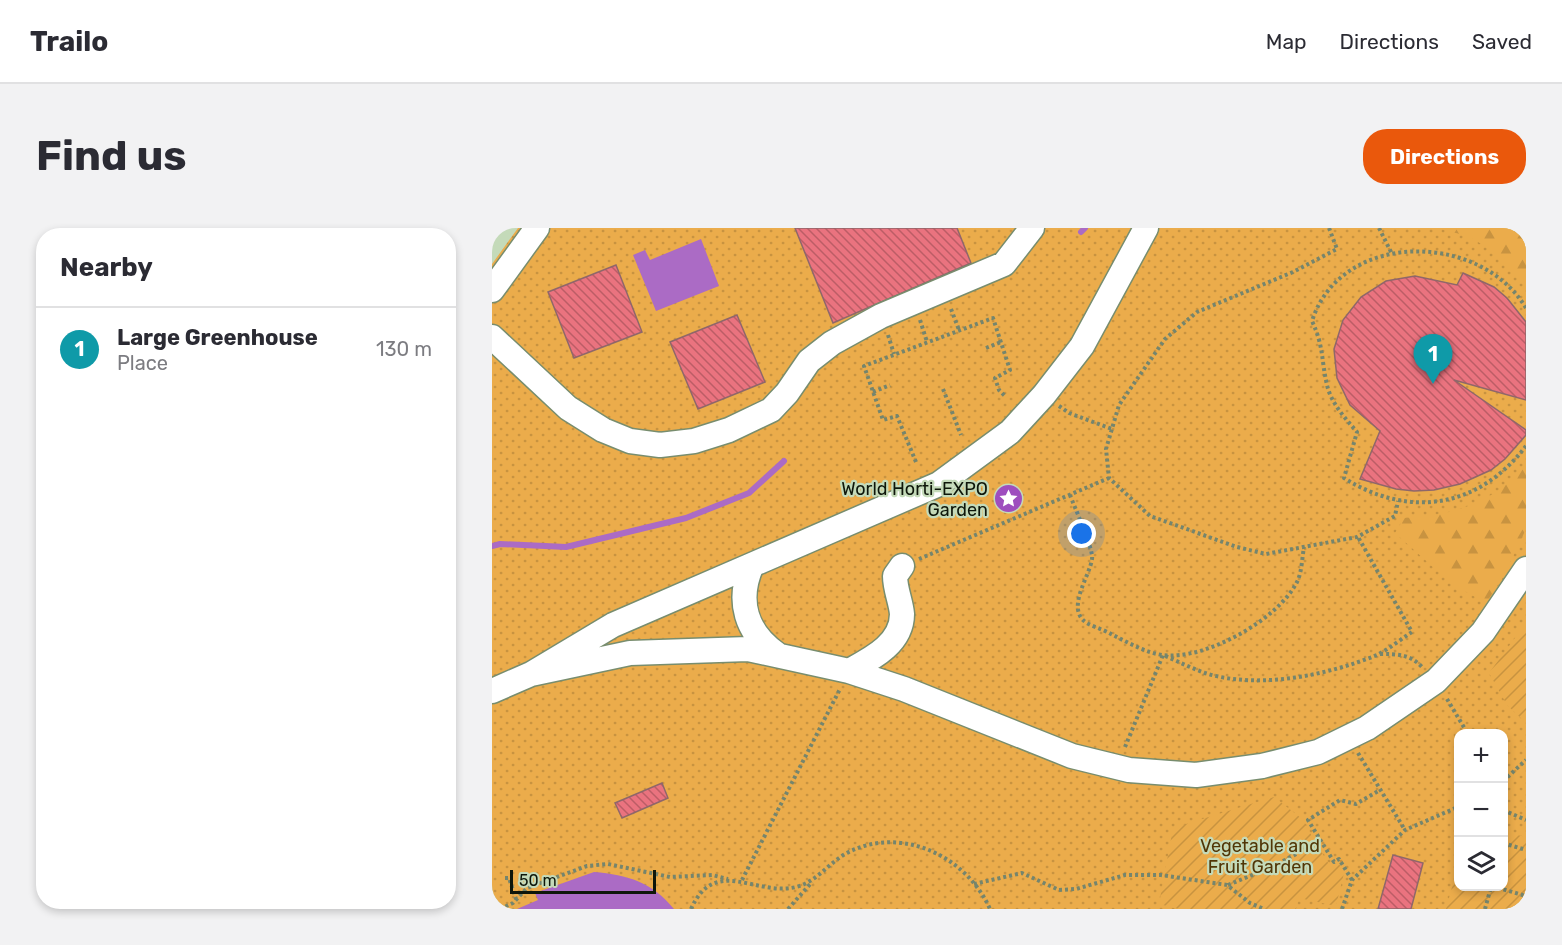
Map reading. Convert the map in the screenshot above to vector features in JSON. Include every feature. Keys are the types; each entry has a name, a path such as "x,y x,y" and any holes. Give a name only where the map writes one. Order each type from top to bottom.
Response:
{"lane":[{"path":"492,290 537,228"},
{"path":"492,337 568,408 603,430 630,441 660,445 694,441 729,430 771,410 787,393 809,360 832,343 881,316 1004,264 1032,228"},
{"path":"492,691 531,674 613,625 939,484 1010,432 1044,395 1082,346 1146,228"},
{"path":"752,565 744,587 745,610 760,641 778,655"},
{"path":"849,671 877,656 893,639 902,613 895,576 902,566"},
{"path":"531,674 630,653 748,649 849,671 904,689 1072,756 1129,770 1196,775 1262,766 1318,752 1349,738 1436,681 1483,632 1526,569"}],"path":[{"path":"1329,228 1337,249 1293,273 1197,312 1165,339 1119,405 1106,448 1110,478 1150,516 1226,543 1266,554 1357,537 1395,516 1398,501"},
{"path":"1379,228 1392,254"},
{"path":"1526,308 1496,275 1461,257 1421,250 1392,254 1364,263 1331,286 1318,301 1312,321 1322,344 1327,386 1337,408 1357,432 1344,478 1361,488 1398,501 1438,502 1476,490 1509,467 1526,446"},
{"path":"916,462 897,416 883,420 864,366 993,318 1010,370 994,378 999,390 1005,396"},
{"path":"986,348 1001,342"},
{"path":"873,392 890,386"},
{"path":"943,389 961,435"},
{"path":"1044,395 1069,413 1112,429"},
{"path":"902,566 1110,478"},
{"path":"1070,495 1093,557 1079,599 1078,610 1083,620 1136,647 1163,655 1207,674 1245,679 1319,674 1379,654 1412,632 1357,537"},
{"path":"1163,655 1220,645 1255,625 1293,590 1298,580 1304,547"},
{"path":"1379,654 1399,654 1415,660 1436,681 1465,729"},
{"path":"1115,767 1138,719 1163,655"},
{"path":"742,880 849,671"},
{"path":"1349,738 1405,830"},
{"path":"1508,776 1526,760"},
{"path":"1352,880 1339,859 1334,862 1308,820 1340,800 1356,804 1380,790"},
{"path":"1342,909 1352,880 1405,830 1454,809"},
{"path":"1508,812 1526,820"},
{"path":"1227,885 1274,866 1320,841"},
{"path":"788,909 815,879 843,855 865,844 892,842 921,845 947,859 965,872 990,909"},
{"path":"1508,845 1526,850"},
{"path":"500,909 516,900 527,888 586,866 608,864 670,877 711,875 742,880 765,889 781,890 798,887 815,879"},
{"path":"974,884 1022,873 1059,890 1076,889 1125,875 1161,875 1227,885 1250,903 1264,909"},
{"path":"505,878 509,878 516,900"},
{"path":"691,909 701,893 710,886 730,879"},
{"path":"1485,909 1490,891"},
{"path":"1508,891 1526,896"}],"green space":[{"name":"World Horti-EXPO Garden","path":"518,228 1526,228 1526,909 492,909 492,264"},
{"path":"1436,228 1526,228 1526,285 1498,254 1468,236"},
{"path":"1526,465 1526,529 1503,577 1486,603 1452,584 1395,533 1404,518 1439,514 1486,498 1514,478"},
{"path":"1526,623 1526,723 1507,705 1489,673"},
{"name":"Vegetable and Fruit Garden","path":"1274,797 1301,818 1330,866 1338,862 1344,873 1336,906 1299,898 1296,909 1179,909 1159,904 1173,828"},
{"path":"1508,833 1526,837 1526,909 1446,909 1454,880 1454,891 1508,891"}],"shaded area":[{"path":"701,239 719,286 656,311 633,255 645,250 650,260"},
{"path":"594,872 618,875 648,886 674,909 517,909 538,900 535,893"}],"building":[{"path":"795,228 957,228 971,263 833,323"},
{"path":"616,265 642,332 574,358 548,292"},
{"path":"1463,273 1494,287 1507,298 1526,322 1526,400 1454,380 1526,430 1526,435 1505,459 1491,470 1460,484 1434,490 1414,491 1396,489 1360,479 1380,431 1350,405 1337,378 1334,349 1343,320 1361,297 1386,281 1415,276 1457,285"},
{"path":"737,315 765,382 698,409 670,342"},
{"path":"662,783 668,798 622,818 615,803"},
{"path":"1393,855 1423,863 1411,909 1378,909"}],"waterway":[{"path":"1081,232 1085,228"},
{"path":"492,546 500,544 566,547 686,518 749,493 784,461"}],"place":[{"name":"Large Greenhouse","path":"1433,384"},
{"name":"World Horti-EXPO Garden","path":"1009,499"}]}
